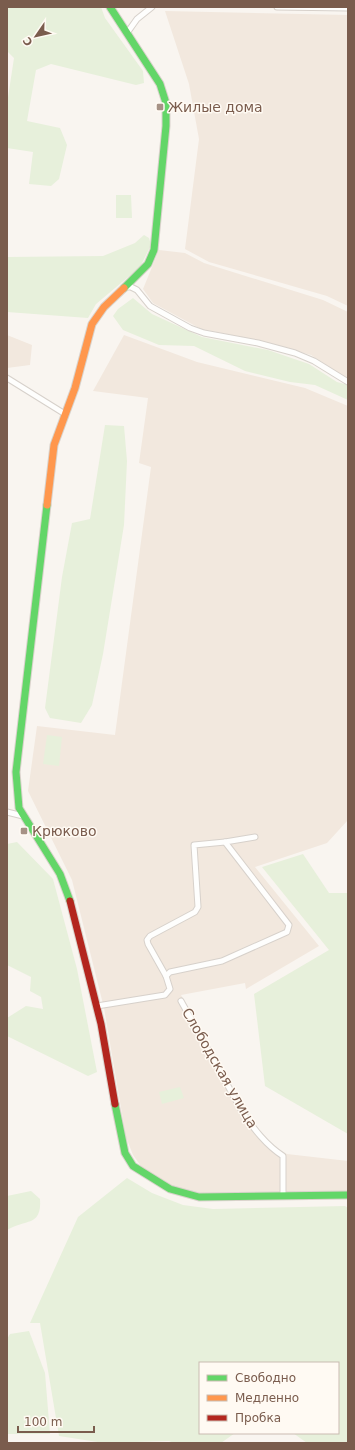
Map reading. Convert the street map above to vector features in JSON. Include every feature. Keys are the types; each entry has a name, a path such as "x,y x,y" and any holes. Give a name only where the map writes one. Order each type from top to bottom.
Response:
{"street":[{"path":"110,7 160,84 166,102 166,126 154,250 148,264 126,287 104,306 92,324 75,388 54,445 16,772 19,808 60,874 69,895 97,1006 120,1136 125,1153 133,1166 145,1176 170,1189 199,1197 348,1195"},
{"path":"127,33 137,19 152,7"},
{"path":"277,7 348,8"},
{"path":"126,287 131,287 137,290 150,306 190,328 204,333 258,343 295,353 314,361 348,382"},
{"path":"7,378 65,414"},
{"path":"7,812 23,816"},
{"path":"97,1006 165,995 170,989 166,976 147,940 150,936 195,912 198,907 194,845 254,837"},
{"path":"166,976 170,972 222,961 287,932 289,925 225,842"},
{"name":"Слободская улица","path":"182,1001 243,1113 255,1130 274,1150 284,1156 283,1196"}],"shaded area":[{"path":"165,11 348,15 348,306 327,296 209,262 185,249 199,139 189,84"},
{"path":"159,250 185,253 204,263 323,300 348,312 348,378 311,355 262,341 201,329 153,303 143,289"},
{"path":"7,335 32,345 30,365 7,368"},
{"path":"124,335 197,362 305,388 348,406 348,820 327,843 255,867 319,946 246,989 245,983 181,995 229,1086 256,1129 275,1148 287,1154 348,1161 348,1192 196,1193 166,1185 143,1169 133,1155 126,1137 104,1008 72,880 28,791 37,726 115,735 151,467 139,463 148,398 93,391"}],"green space":[{"path":"7,7 101,7 105,18 143,71 144,83 136,85 51,64 36,70 27,121 60,128 67,145 59,179 51,186 29,184 33,152 7,148 7,104 14,58 7,51"},
{"path":"116,195 131,195 132,218 116,218"},
{"path":"144,235 149,238 151,245 140,267 96,304 88,318 7,312 7,257 103,256 135,243"},
{"path":"133,298 152,314 202,337 268,350 309,364 337,382 348,385 348,400 315,385 290,382 245,371 194,346 159,345 123,330 113,316 118,309"},
{"path":"105,425 124,426 127,461 124,525 103,654 92,705 81,723 50,718 45,708 62,577 72,523 90,519"},
{"path":"47,735 62,737 59,766 43,764"},
{"path":"17,842 53,879 77,969 97,1072 88,1076 7,1036 7,1018 26,1006 43,1009 41,997 30,991 31,977 7,965 7,844"},
{"path":"303,854 329,893 348,893 348,1134 265,1086 254,994 329,950 262,867"},
{"path":"180,1087 184,1098 162,1104 159,1092"},
{"path":"127,1178 152,1193 183,1205 213,1209 345,1206 348,1208 348,1443 307,1443 294,1434 339,1434 339,1362 199,1362 199,1434 234,1434 221,1443 174,1443 169,1441 104,1443 59,1436 40,1323 30,1323 78,1217"},
{"path":"31,1191 40,1199 38,1214 31,1221 7,1230 7,1196"},
{"path":"29,1331 45,1373 50,1434 7,1434 7,1339 10,1334"}],"traffic: fast":[{"path":"110,7 160,84 166,103 166,126 154,250 148,264 124,288"},
{"path":"47,505 16,772 19,808 60,874 70,901"},
{"path":"115,1104 125,1153 133,1166 170,1189 199,1197 348,1195"}],"traffic: slow":[{"path":"47,505 54,445 75,388 92,324 104,307 124,288"}],"traffic: jam":[{"path":"70,901 101,1024 115,1104"}],"place":[{"name":"Жилые дома","path":"160,107"},
{"name":"Крюково","path":"24,831"}]}
